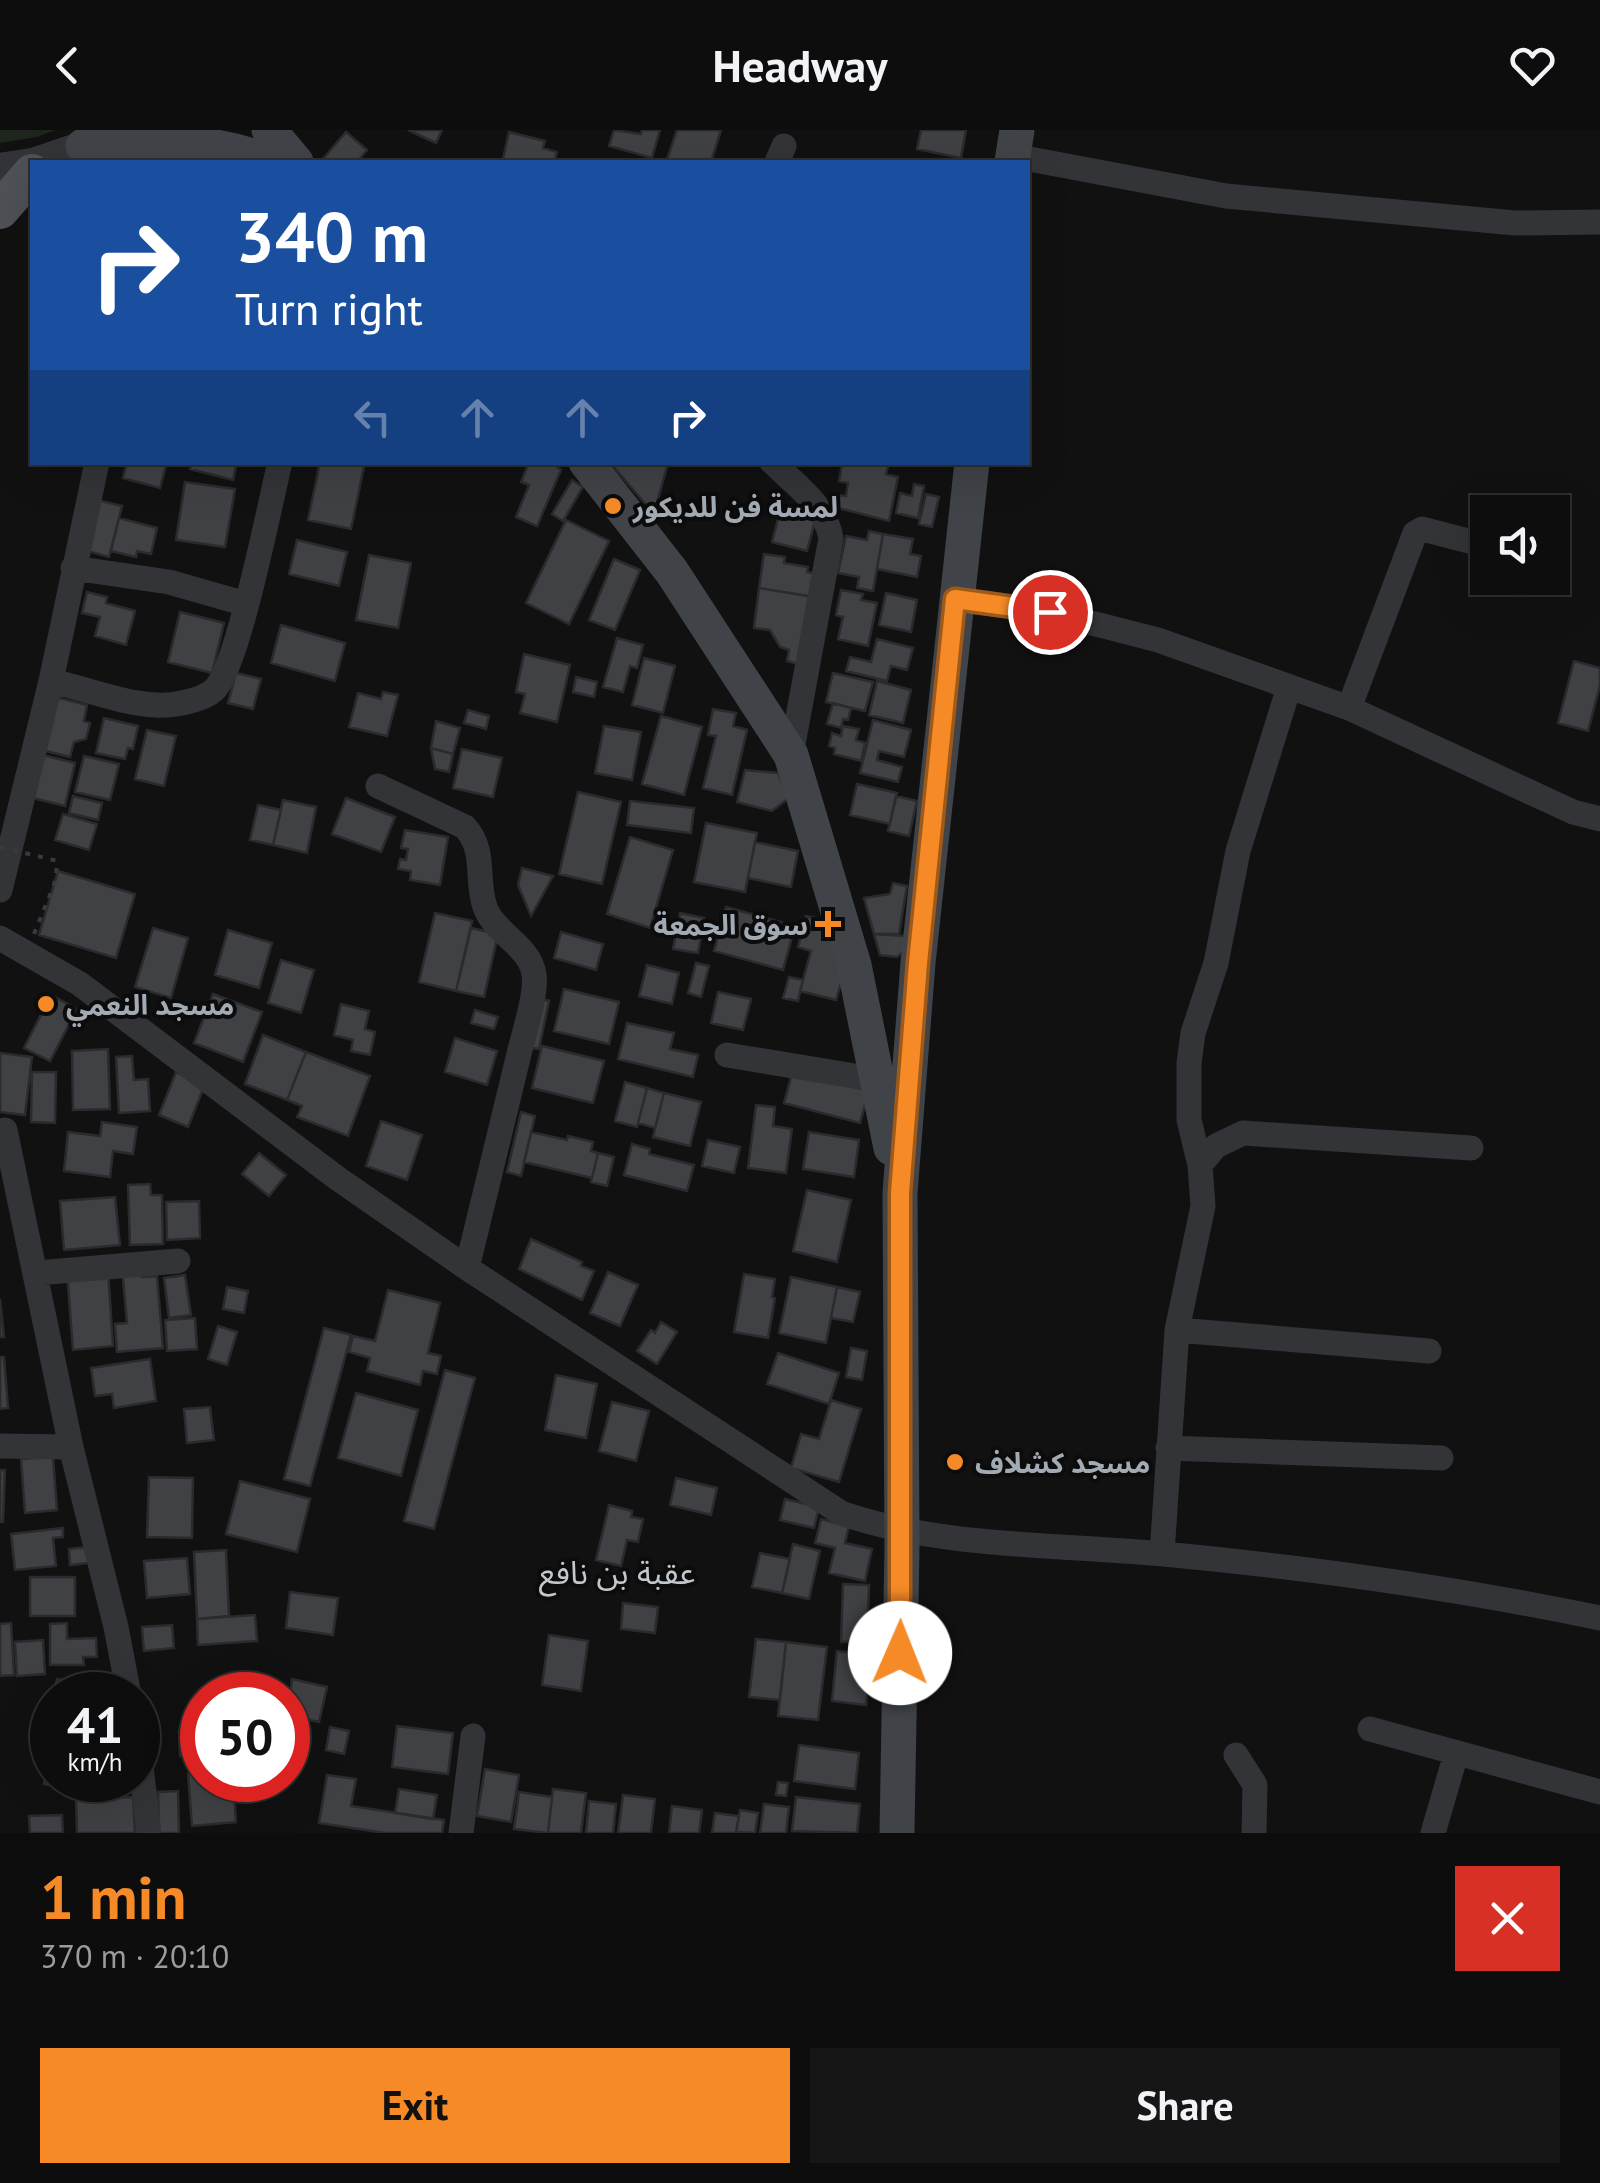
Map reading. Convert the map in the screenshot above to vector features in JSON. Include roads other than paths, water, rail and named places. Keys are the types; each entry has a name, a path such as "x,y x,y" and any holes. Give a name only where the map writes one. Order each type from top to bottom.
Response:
{"main road":[{"path":"270,130 294,160"},
{"path":"92,138 214,144 263,160"},
{"path":"0,210 30,175"},
{"path":"588,465 672,572 791,755 860,996 900,1193"},
{"path":"897,1833 902,1532 900,1193 914,1014 972,465"},
{"path":"860,996 879,1020 898,1023 914,1014"}],"street":[{"path":"42,160 92,138"},
{"path":"1014,149 1226,196 1515,223 1600,222"},
{"path":"0,168 30,163"},
{"path":"0,890 51,681 96,465"},
{"path":"51,681 155,706 207,695 224,677 279,465"},
{"path":"775,465 818,506 828,520 831,538 791,755"},
{"path":"1348,708 1415,534 1422,529 1470,541"},
{"path":"73,568 169,582 246,604"},
{"path":"955,599 1050,612 1140,635 1348,708 1573,812 1600,820"},
{"path":"1162,1554 1177,1330 1201,1216 1203,1188 1189,1120 1193,1034 1216,963 1238,851 1289,687"},
{"path":"378,786 465,828 475,838 489,918 529,960 534,976 525,1030 467,1268"},
{"path":"0,938 80,984 338,1178 467,1268 841,1512 902,1532 1162,1554 1380,1578 1600,1618"},
{"path":"728,1055 879,1080"},
{"path":"5,1130 71,1448 125,1672"},
{"path":"1200,1165 1216,1146 1242,1133 1471,1148"},
{"path":"37,1274 178,1261"},
{"path":"1177,1330 1429,1351"},
{"path":"0,1446 71,1448"},
{"path":"1168,1448 1440,1458"},
{"path":"1370,1730 1600,1792"},
{"path":"460,1833 473,1736"},
{"path":"1236,1754 1255,1785 1254,1833"},
{"path":"1433,1833 1456,1754"},
{"path":"145,1802 148,1833"}],"place":[{"name":"لمسة فن للديكور","path":"613,506"},
{"name":"سوق الجمعة","path":"828,924"},
{"name":"مسجد النعمي","path":"46,1004"},
{"name":"مسجد كشلاف","path":"955,1462"}],"district":[{"name":"عقبة بن نافع","path":"617,1572"}]}
